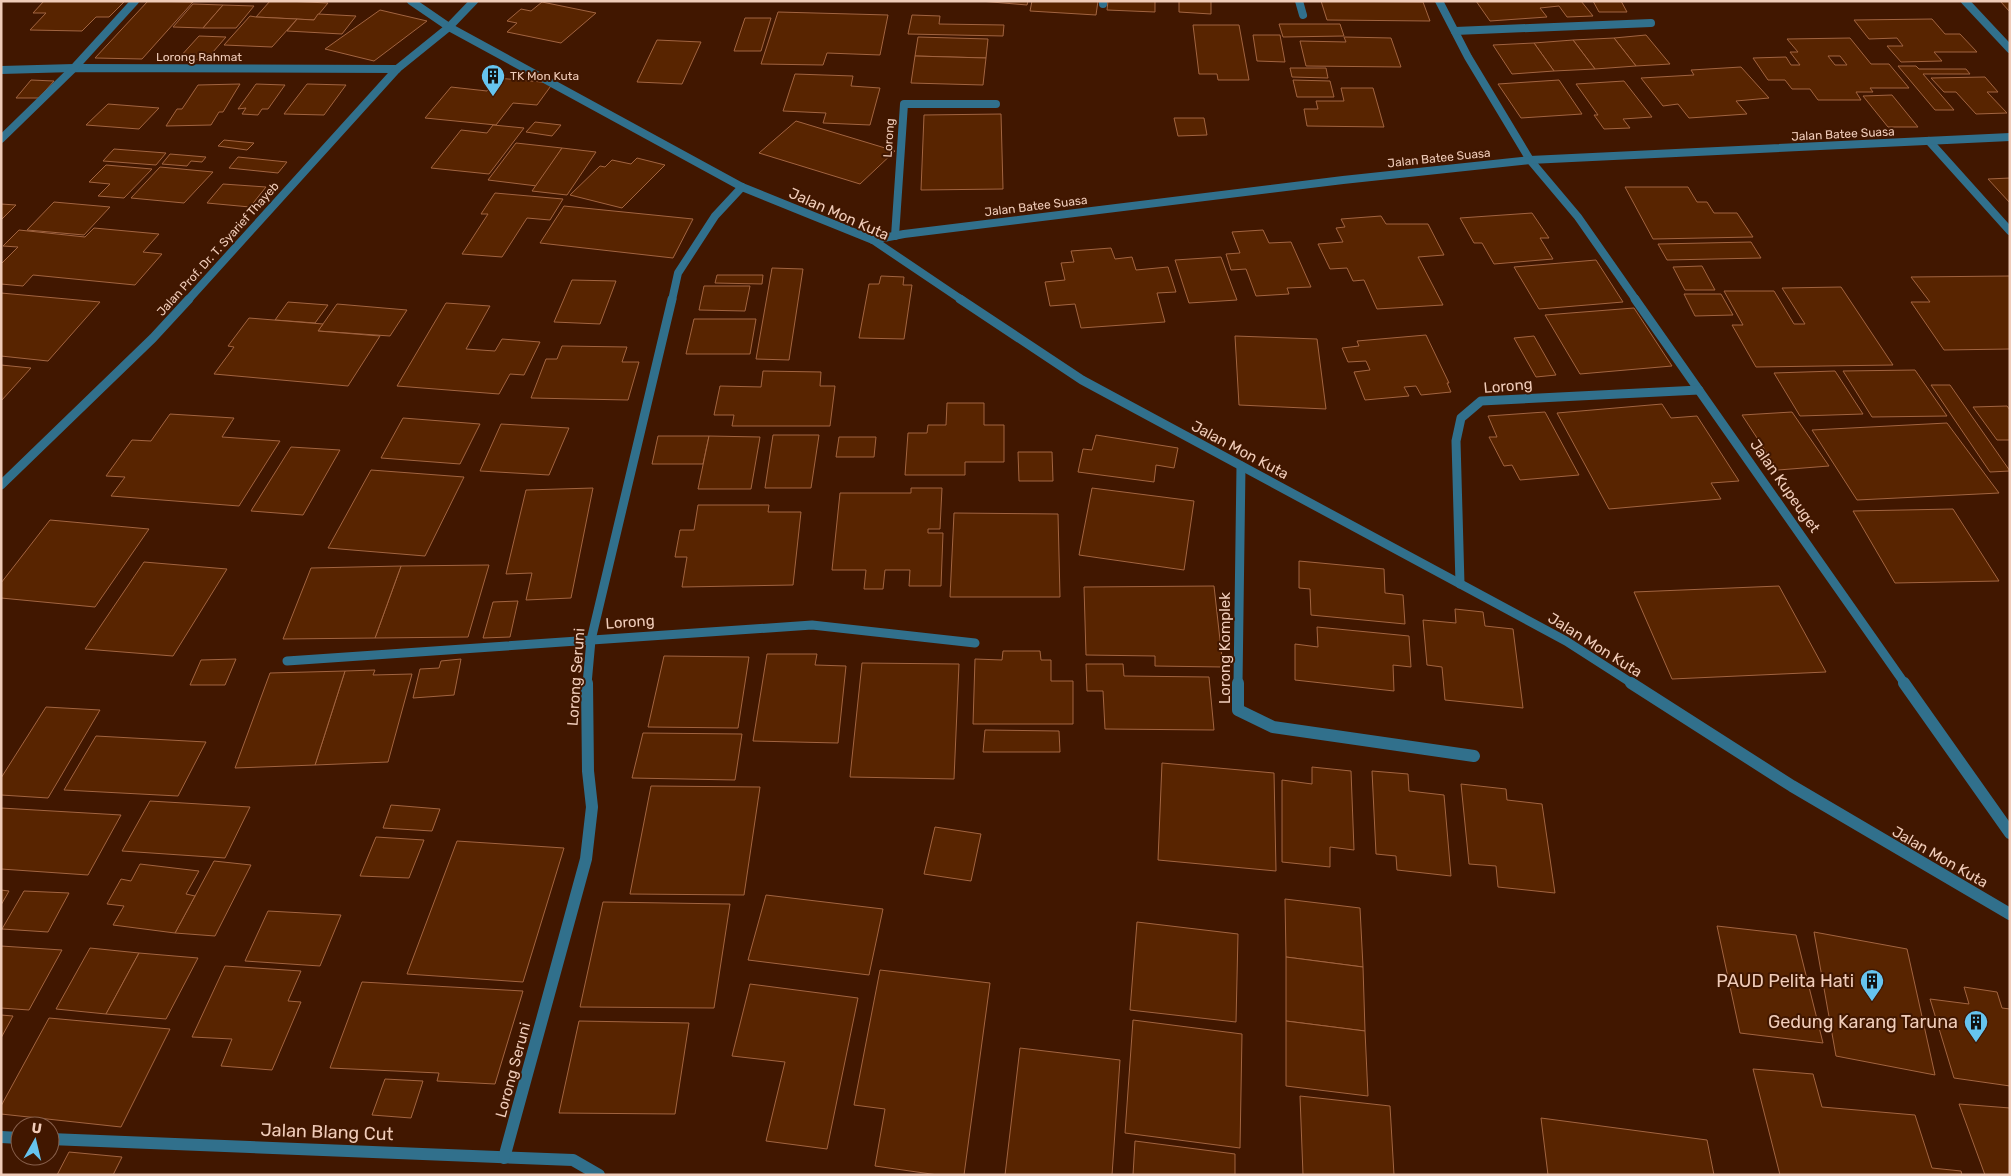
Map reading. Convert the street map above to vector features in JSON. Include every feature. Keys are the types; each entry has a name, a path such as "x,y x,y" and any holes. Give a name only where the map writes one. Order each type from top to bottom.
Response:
{"street":[{"path":"1,139 74,68 135,1"},
{"name":"Jalan Mon Kuta","path":"411,1 449,27 742,187 874,240 1082,380 1566,641 1792,786 2010,914"},
{"name":"Jalan Prof. Dr. T. Syarief Thayeb","path":"1,485 153,338 397,69 449,27 474,1"},
{"path":"1299,1 1303,15"},
{"name":"Jalan Kupeuget","path":"1439,1 1530,160 1578,218 2010,833"},
{"path":"1965,1 2010,49"},
{"path":"1455,31 1651,23"},
{"name":"Lorong Rahmat","path":"1,70 74,68 397,69"},
{"name":"Lorong","path":"896,236 904,104 996,104"},
{"name":"Jalan Batee Suasa","path":"874,240 1343,180 1530,160 2010,137"},
{"path":"1929,141 2010,231"},
{"name":"Lorong Seruni","path":"504,1158 586,859 592,807 588,771 586,699 591,640 678,273 715,216 742,187"},
{"name":"Lorong","path":"1460,584 1456,441 1461,418 1481,402 1699,390"},
{"name":"Lorong Komplek","path":"1241,466 1238,710 1273,727 1474,756"},
{"name":"Lorong","path":"287,661 812,625 975,643"},
{"name":"Jalan Blang Cut","path":"60,1139 573,1160 599,1175"}],"building":[{"path":"44,1 124,2 109,17 96,17 82,31 30,30 46,13 33,13"},
{"path":"148,1 193,2 142,59 95,58"},
{"path":"270,1 328,3 314,20 256,17"},
{"path":"980,1 1028,1 1027,5"},
{"path":"1032,1 1098,1 1096,15 1030,11"},
{"path":"1108,1 1155,1 1155,12 1107,10"},
{"path":"1179,1 1211,1 1211,14 1179,12"},
{"path":"1321,1 1423,2 1430,21 1327,20"},
{"path":"1476,1 1581,1 1593,16 1567,17 1559,6 1540,8 1547,17 1490,21"},
{"path":"1593,1 1621,1 1627,12 1599,12"},
{"path":"2000,1 2010,1 2010,12"},
{"path":"542,2 596,13 561,43 507,32 517,23 507,21 521,9 531,11"},
{"path":"193,4 223,5 203,28 173,27"},
{"path":"223,5 254,6 236,28 203,28"},
{"path":"380,10 427,21 374,61 325,49"},
{"path":"778,12 888,15 880,55 827,53 823,65 761,64"},
{"path":"318,14 356,16 342,34 287,31 297,19 314,20"},
{"path":"912,15 940,16 939,24 1004,25 1003,36 908,34"},
{"path":"250,16 297,19 272,47 224,45"},
{"path":"745,18 771,18 761,51 734,51"},
{"path":"1932,19 1945,34 1960,34 1977,52 1934,52 1942,61 1901,62 1887,46 1903,46 1897,38 1869,39 1854,20"},
{"path":"1279,24 1340,24 1344,36 1283,37"},
{"path":"1193,25 1239,25 1249,80 1218,80 1217,74 1199,74"},
{"path":"1253,35 1280,35 1285,62 1257,61"},
{"path":"1646,35 1670,64 1636,66 1614,38"},
{"path":"199,36 226,37 206,60 179,58"},
{"path":"918,37 988,39 986,58 915,56"},
{"path":"1344,37 1391,38 1401,67 1306,66 1300,41 1346,42"},
{"path":"1614,38 1636,66 1595,69 1573,40"},
{"path":"1850,38 1871,64 1889,64 1909,88 1870,88 1873,92 1856,92 1861,100 1818,100 1810,89 1792,89 1785,80 1768,80 1753,58 1786,57 1791,65 1800,65 1790,52 1798,52 1787,39","holes":["1828,56 1840,56 1847,65 1835,65"]},
{"path":"657,40 701,42 682,84 637,82"},
{"path":"1573,40 1595,69 1554,71 1534,43"},
{"path":"1534,43 1554,71 1512,74 1493,45"},
{"path":"915,56 986,58 983,85 911,83"},
{"path":"1898,66 1916,66 1919,69 1966,69 1970,74 1923,74 1954,110 1935,110"},
{"path":"1741,67 1769,98 1736,101 1747,114 1689,118 1678,104 1663,106 1641,78 1694,75 1691,70"},
{"path":"1290,68 1326,68 1328,78 1292,77"},
{"path":"795,74 853,76 851,86 880,88 870,125 823,123 826,113 783,111"},
{"path":"1985,77 1998,92 1987,92 2007,113 1976,114 1956,92 1944,92 1931,78"},
{"name":"TK Mon Kuta","path":"497,78 553,83 537,105 513,103 496,125 425,118 451,87 487,91"},
{"path":"31,80 54,81 39,98 16,98"},
{"path":"1293,80 1330,81 1334,97 1297,97"},
{"path":"1559,80 1582,114 1521,118 1498,84"},
{"path":"1624,81 1652,117 1623,119 1630,128 1604,129 1594,115 1598,115 1576,84"},
{"path":"240,84 223,112 219,112 211,125 166,126 177,109 182,109 198,85"},
{"path":"256,84 285,85 268,109 262,109 258,115 242,114 246,108 238,109"},
{"path":"307,84 346,85 324,115 284,114"},
{"path":"1341,88 1373,88 1384,127 1307,126 1304,109 1318,109 1316,101 1344,101"},
{"path":"1892,95 1918,127 1888,127 1863,96"},
{"path":"108,104 159,108 139,129 86,125"},
{"path":"1001,114 1003,189 921,190 924,115"},
{"path":"1174,118 1204,118 1207,135 1178,136"},
{"path":"796,121 895,151 860,184 759,153"},
{"path":"535,122 561,125 552,136 526,132"},
{"path":"493,125 524,128 489,174 431,168 461,130 487,133"},
{"path":"224,140 254,143 247,150 218,146"},
{"path":"516,143 562,148 537,186 488,180"},
{"path":"562,148 596,152 567,195 532,191"},
{"path":"114,149 166,153 156,165 103,161"},
{"path":"170,154 206,157 202,162 191,161 187,166 162,164"},
{"path":"238,157 287,162 278,173 229,168"},
{"path":"637,158 665,165 622,208 570,195 600,166 605,167 612,160 631,164"},
{"path":"106,165 152,169 124,198 98,196 110,184 89,182"},
{"path":"160,167 213,172 184,203 131,198"},
{"path":"2010,178 2010,203 1988,179"},
{"path":"223,184 266,187 250,207 207,203"},
{"path":"1625,187 1688,187 1697,202 1707,202 1714,213 1737,213 1753,237 1653,239"},
{"path":"495,193 563,199 550,220 527,218 502,257 462,254 488,214 481,214"},
{"path":"54,202 110,207 84,235 27,230"},
{"path":"1,204 16,205 1,220"},
{"path":"564,206 693,219 673,258 540,243"},
{"path":"1532,213 1549,238 1540,238 1553,259 1494,264 1482,243 1474,243 1460,218"},
{"path":"1381,216 1386,224 1428,224 1444,255 1418,257 1443,305 1377,309 1364,280 1353,281 1347,268 1330,269 1318,244 1343,242 1336,228 1345,227 1341,219"},
{"path":"94,228 159,234 143,252 162,254 135,285 33,275 23,286 1,284 1,264 18,247 3,246 19,230 85,237"},
{"path":"1263,230 1269,243 1291,242 1311,287 1287,288 1289,294 1256,296 1246,269 1231,270 1226,254 1240,253 1232,232"},
{"path":"1751,242 1761,258 1667,260 1658,244"},
{"path":"1111,248 1115,259 1132,257 1136,270 1168,267 1176,292 1157,293 1165,322 1081,328 1075,304 1050,306 1045,282 1065,280 1061,263 1074,262 1071,251"},
{"path":"1221,257 1237,300 1189,303 1175,260"},
{"path":"1596,260 1623,302 1539,309 1514,267"},
{"path":"1702,266 1715,290 1685,290 1673,267"},
{"path":"772,268 803,269 789,360 756,359"},
{"path":"717,275 763,275 762,284 715,283"},
{"path":"881,276 904,277 903,285 912,285 904,339 859,338 869,284 879,284"},
{"path":"2010,276 2010,349 1944,350 1911,302 1930,302 1911,277"},
{"path":"572,280 616,281 600,324 554,322"},
{"path":"704,286 750,286 745,311 699,310"},
{"path":"1841,287 1893,365 1756,367 1732,325 1743,325 1724,291 1774,291 1794,324 1805,324 1782,288"},
{"path":"1,293 100,302 48,361 1,356"},
{"path":"1684,294 1721,294 1733,315 1695,316"},
{"path":"288,302 328,305 315,323 275,320"},
{"path":"446,303 490,306 466,349 495,351 502,339 540,342 524,375 510,374 499,394 397,386"},
{"path":"337,304 407,310 390,336 318,331"},
{"path":"1634,308 1672,366 1580,374 1545,315"},
{"path":"249,318 323,324 318,331 380,336 348,386 214,374 234,347 228,346"},
{"path":"694,319 756,319 750,354 686,354"},
{"path":"1426,335 1449,383 1447,383 1451,392 1421,395 1416,386 1404,387 1409,396 1365,400 1354,372 1370,370 1366,361 1348,362 1342,348 1359,346 1357,341"},
{"path":"1235,336 1317,339 1326,409 1239,405"},
{"path":"1534,336 1556,375 1536,377 1514,338"},
{"path":"562,346 627,347 622,362 639,362 628,400 531,398 546,359 557,359"},
{"path":"1,365 31,368 1,401"},
{"path":"1915,370 1947,416 1872,417 1843,371"},
{"path":"763,371 821,372 820,386 835,386 830,426 732,426 734,415 714,415 720,386 761,387"},
{"path":"1835,371 1863,414 1800,416 1774,373"},
{"path":"1931,385 1950,385 2010,471 1990,472"},
{"path":"947,403 984,403 984,425 1004,425 1004,462 965,462 965,475 905,475 908,433 927,433 928,425 946,425"},
{"path":"1662,404 1671,418 1697,416 1739,481 1711,483 1721,499 1609,509 1557,413"},
{"path":"2007,406 2010,410 2010,440 1997,440 1973,407"},
{"path":"1545,412 1579,475 1520,480 1512,465 1504,466 1489,437 1497,437 1488,416"},
{"path":"1792,412 1829,466 1778,470 1742,415"},
{"path":"170,414 234,418 222,437 280,441 239,506 111,496 125,477 106,476 132,440 151,441"},
{"path":"403,418 480,424 460,464 381,458"},
{"path":"1947,423 1999,493 1857,500 1812,430"},
{"path":"501,424 569,428 549,475 480,471"},
{"path":"773,435 819,435 811,488 765,488"},
{"path":"1096,435 1178,448 1174,468 1156,465 1154,482 1078,472 1083,449 1092,450"},
{"path":"658,436 709,436 703,464 652,464"},
{"path":"709,436 760,437 751,489 698,489"},
{"path":"839,437 876,437 874,457 836,457"},
{"path":"291,447 340,450 303,515 251,511"},
{"path":"1018,452 1052,452 1053,481 1019,481"},
{"path":"371,470 464,477 425,556 328,548"},
{"path":"593,488 571,598 526,600 532,573 506,574 526,490"},
{"path":"911,488 942,488 940,529 928,529 928,533 943,533 941,586 909,586 910,570 885,570 883,589 864,589 866,570 832,570 840,493 911,493"},
{"path":"1092,488 1194,501 1184,570 1079,555"},
{"path":"698,505 769,505 768,512 801,512 793,585 682,587 687,557 675,557 680,530 694,530"},
{"path":"1953,509 1999,581 1895,583 1853,511"},
{"path":"954,513 1058,514 1060,597 950,597"},
{"path":"50,520 149,529 95,607 1,598 1,583"},
{"path":"1299,561 1384,569 1385,593 1403,595 1405,624 1311,615 1310,589 1299,588"},
{"path":"144,562 227,569 173,656 85,649"},
{"path":"489,565 468,637 375,638 401,566"},
{"path":"401,566 375,638 283,639 311,568"},
{"path":"1214,586 1223,667 1155,666 1155,656 1086,655 1084,587"},
{"path":"1779,586 1826,672 1672,679 1634,592"},
{"path":"518,601 510,637 483,638 493,602"},
{"path":"1455,609 1483,612 1485,626 1513,629 1523,708 1445,700 1442,667 1427,665 1423,620 1456,623"},
{"path":"1317,627 1409,636 1411,667 1393,665 1394,691 1295,680 1295,644 1318,647"},
{"path":"1003,651 1040,651 1041,660 1051,660 1051,681 1073,681 1073,724 973,724 975,659 1002,660"},
{"path":"767,654 817,654 815,665 846,666 838,743 753,741"},
{"path":"664,656 749,657 738,728 648,727"},
{"path":"236,659 225,685 190,685 201,660"},
{"path":"461,659 454,695 413,698 420,669 439,668 441,661"},
{"path":"862,663 959,664 954,779 850,777"},
{"path":"1086,664 1123,664 1124,676 1209,677 1214,730 1105,729 1103,691 1087,691"},
{"path":"375,670 373,675 412,674 388,762 315,765 345,671"},
{"path":"345,671 315,765 235,768 270,673"},
{"path":"46,707 100,710 48,798 1,795 1,778"},
{"path":"985,730 1059,731 1060,752 983,752"},
{"path":"643,733 742,734 735,780 632,778"},
{"path":"96,736 206,742 178,796 64,790"},
{"path":"1162,763 1274,773 1276,871 1158,860"},
{"path":"1312,767 1351,771 1354,850 1330,847 1330,867 1282,862 1282,780 1312,784"},
{"path":"1372,771 1408,774 1409,791 1444,795 1451,876 1397,870 1396,856 1376,854"},
{"path":"1461,784 1506,789 1507,800 1542,804 1555,893 1498,887 1496,866 1469,864"},
{"path":"651,786 760,787 744,895 630,894"},
{"path":"150,801 250,807 225,858 122,851"},
{"path":"391,805 440,809 432,831 383,828"},
{"path":"1,808 121,815 88,875 1,869"},
{"path":"935,827 981,834 971,881 924,874"},
{"path":"376,837 424,840 409,878 360,876"},
{"path":"457,841 564,848 523,982 407,974"},
{"path":"214,861 251,865 215,936 175,933"},
{"path":"140,864 199,871 186,894 195,896 175,933 113,925 124,906 107,904 121,879 131,881"},
{"path":"1,890 9,891 1,905"},
{"path":"24,891 69,893 48,932 2,929"},
{"path":"766,895 883,909 869,975 748,960"},
{"path":"1285,899 1360,908 1363,967 1286,957"},
{"path":"603,902 730,904 714,1008 580,1007"},
{"path":"268,911 341,915 320,966 245,961"},
{"path":"1137,922 1238,934 1236,1022 1130,1010"},
{"path":"1717,926 1796,935 1823,1043 1740,1033"},
{"name":"PAUD Pelita Hati","path":"1814,932 1907,949 1935,1075 1836,1056"},
{"path":"1,946 62,950 29,1010 1,1008"},
{"path":"90,948 139,953 106,1014 56,1009"},
{"path":"139,953 198,958 166,1019 106,1014"},
{"path":"1286,957 1363,967 1365,1031 1286,1021"},
{"path":"225,966 301,971 288,1001 301,1002 272,1070 221,1066 232,1039 192,1037"},
{"path":"880,970 990,983 964,1175 938,1175 875,1166 885,1109 854,1105"},
{"path":"362,982 523,991 495,1084 437,1081 439,1073 330,1068"},
{"path":"750,984 858,998 827,1149 766,1141 785,1062 732,1056"},
{"name":"Gedung Karang Taruna","path":"1964,987 1997,992 2002,1008 2010,1009 2010,1086 1954,1078 1930,999 1969,1004"},
{"path":"1,1015 13,1016 1,1038"},
{"path":"49,1018 170,1029 121,1127 60,1120 60,1116 1,1114 1,1106"},
{"path":"1133,1020 1242,1034 1240,1148 1125,1133"},
{"path":"579,1021 689,1023 675,1114 559,1113"},
{"path":"1286,1021 1365,1031 1368,1096 1286,1086"},
{"path":"1020,1048 1120,1060 1112,1175 1005,1175"},
{"path":"1753,1069 1813,1074 1822,1107 1915,1115 1932,1168 1961,1171 1962,1175 1780,1175"},
{"path":"385,1079 423,1081 411,1118 372,1115"},
{"path":"1300,1096 1390,1106 1394,1175 1303,1175"},
{"path":"1959,1104 2010,1108 2010,1175 1985,1175"},
{"path":"1541,1118 1707,1140 1714,1175 1548,1175"},
{"path":"1135,1141 1235,1154 1235,1175 1133,1175"},
{"path":"69,1152 122,1157 113,1175 57,1175"}],"place":[{"name":"TK Mon Kuta","path":"493,97"},
{"name":"PAUD Pelita Hati","path":"1872,1002"},
{"name":"Gedung Karang Taruna","path":"1976,1043"}]}
